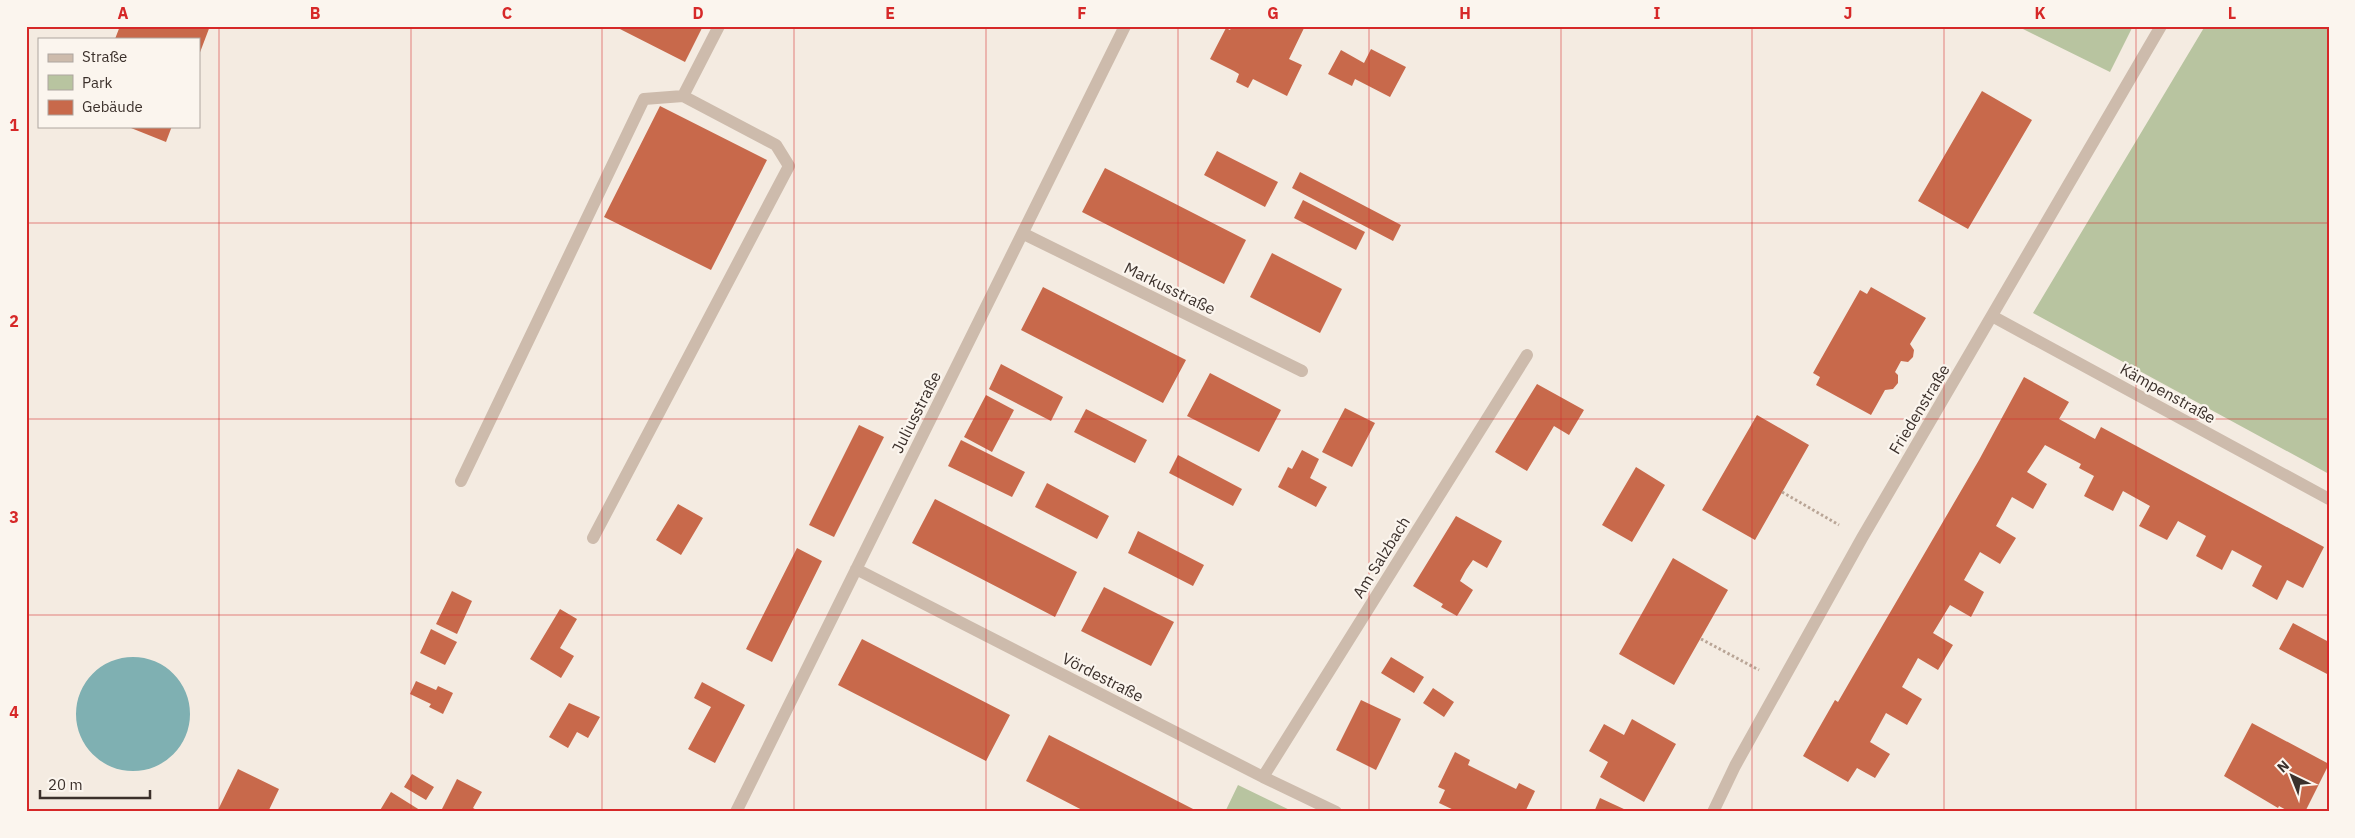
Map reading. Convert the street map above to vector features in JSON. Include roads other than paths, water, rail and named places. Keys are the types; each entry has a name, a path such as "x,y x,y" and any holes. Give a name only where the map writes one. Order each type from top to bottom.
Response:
{"street":[{"path":"683,96 719,26"},
{"name":"Juliusstraße","path":"736,812 1024,234 1125,26"},
{"name":"Friedenstraße","path":"1713,812 1735,766 1862,538 2161,26"},
{"path":"461,481 644,100 683,96 776,145 789,166 593,538"},
{"name":"Markusstraße","path":"1024,234 1302,371"},
{"name":"Kämpenstraße","path":"1992,316 2329,499"},
{"name":"Am Salzbach","path":"1263,777 1527,355"},
{"name":"Vördestraße","path":"856,569 1263,777 1336,812"}],"water":[{"path":"133,657 155,661 173,674 186,692 190,714 186,736 173,754 155,767 133,771 111,767 93,754 80,736 76,714 80,692 93,674 111,661"}]}
